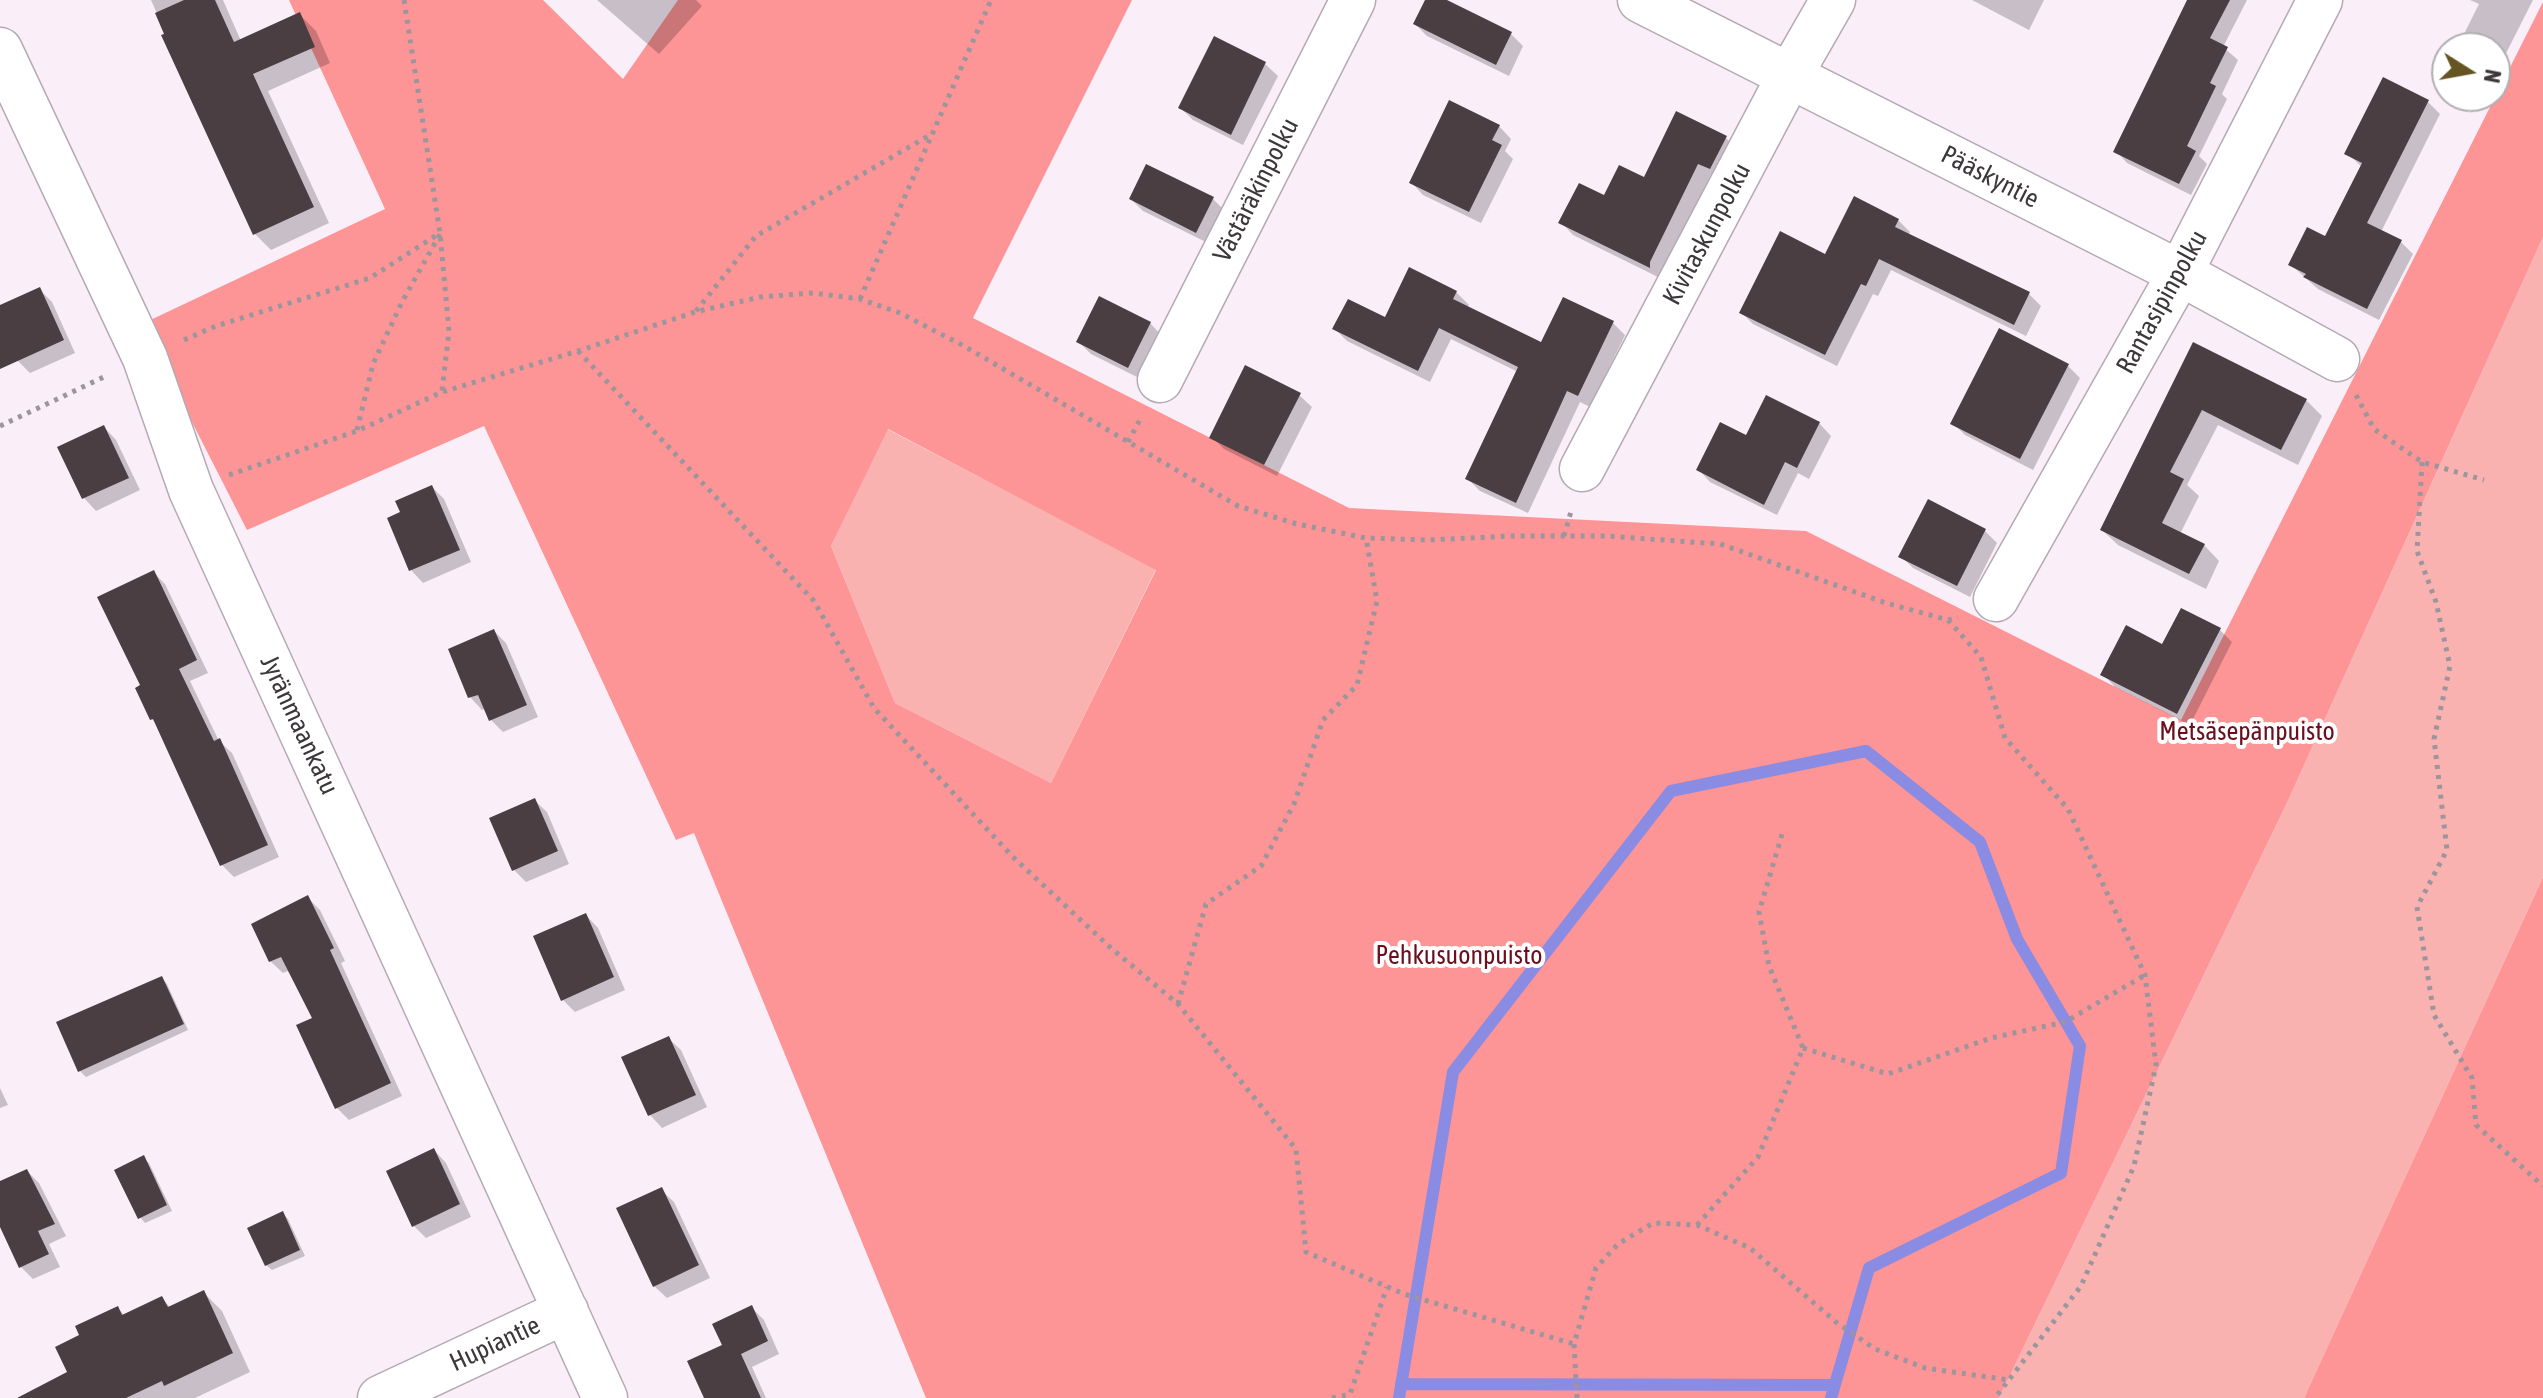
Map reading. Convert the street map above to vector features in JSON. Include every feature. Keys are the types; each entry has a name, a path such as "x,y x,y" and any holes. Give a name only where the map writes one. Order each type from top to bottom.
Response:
{"street":[{"name":"Västäräkinpolku","path":"1160,380 1353,0"},
{"name":"Pääskyntie","path":"1640,0 2180,273 2337,359"},
{"name":"Kivitaskunpolku","path":"1582,469 1790,75 1833,0"},
{"name":"Rantasipinpolku","path":"1996,599 2180,273 2320,0"},
{"name":"Jyränmaankatu","path":"0,50 145,358 191,490 605,1398"},
{"name":"Hupiantie","path":"380,1398 566,1311"}],"path":[{"path":"404,0 440,233 449,331 442,392"},
{"path":"860,299 991,0"},
{"path":"695,312 756,236 931,134"},
{"path":"0,426 216,326 370,278 440,233"},
{"path":"357,431 373,364 402,302 440,233"},
{"path":"191,490 357,431 442,392 695,312 760,297 813,293 860,299 900,313 964,346 1238,506 1297,524 1366,538 1427,540 1606,536 1720,544 1842,588 1948,620 1976,614 1996,599"},
{"path":"578,351 814,601 874,708 1013,857 1112,949 1178,1004 1296,1149 1306,1252 1404,1294 1574,1344"},
{"path":"2337,359 2374,429 2422,462 2484,480"},
{"path":"2422,462 2417,551 2436,602 2450,666 2434,739 2447,850 2417,907 2434,1015 2472,1078 2476,1125 2543,1186"},
{"path":"1178,1004 1206,904 1261,866 1294,804 1323,720 1357,685 1377,601 1366,538"},
{"path":"1948,620 1981,657 2005,738 2068,809 2145,975 2156,1065 2134,1166 2081,1286 1995,1398"},
{"path":"1697,1225 1758,1157 1803,1048 1769,966 1759,912 1783,831"},
{"path":"1803,1048 1888,1074 1991,1038 2065,1022 2145,975"},
{"path":"1577,1398 1574,1344 1596,1268 1618,1244 1653,1223 1697,1225 1750,1248 1836,1322 1875,1349 1925,1368 2010,1380"},
{"path":"1332,1398 1350,1394 1387,1287"}],"shaded area":[{"path":"2543,237 2543,877 2304,1398 1999,1398 2286,805"},
{"path":"887,429 1156,569 1051,783 895,703 831,546"}],"green space":[{"name":"Pehkusuonpuisto","path":"289,0 543,0 623,79 678,0 1132,0 973,318 1349,508 1806,531 2181,720 2488,112 2511,112 2511,65 2543,2 2543,237 2286,805 1999,1398 926,1398 694,833 676,840 484,426 247,530 142,324 385,209","holes":["888,429 1156,570 1051,783 895,703 831,546"]},
{"path":"2543,877 2543,1398 2304,1398"}],"building":[{"path":"184,0 215,0 234,42 300,12 315,47 253,74 314,207 253,235 161,35 164,34 155,13"},
{"path":"1425,0 1447,0 1512,32 1496,65 1413,24"},
{"path":"2187,0 2230,0 2210,38 2228,47 2210,83 2216,86 2187,146 2196,151 2179,184 2113,152"},
{"path":"1214,36 1266,62 1231,135 1178,108"},
{"path":"2383,77 2429,100 2367,223 2402,240 2367,309 2303,277 2306,274 2288,265 2307,227 2325,236 2362,163 2344,154"},
{"path":"1449,100 1500,125 1492,140 1502,145 1469,212 1409,183"},
{"path":"1676,111 1727,136 1710,169 1698,164 1650,262 1650,268 1558,223 1579,183 1604,195 1619,165 1644,177"},
{"path":"1146,164 1214,197 1196,233 1129,199"},
{"path":"1854,196 1899,219 1895,227 2030,292 2014,325 1879,259 1866,286 1861,284 1825,355 1739,313 1780,231 1825,254"},
{"path":"1409,267 1457,291 1453,299 1541,342 1563,297 1614,321 1578,396 1567,391 1516,503 1465,479 1518,367 1439,328 1418,371 1332,329 1348,299 1385,317"},
{"path":"40,287 64,340 0,369 0,305"},
{"path":"1099,296 1151,322 1128,368 1076,342"},
{"path":"1999,328 2069,364 2020,459 1950,424"},
{"path":"2193,342 2307,399 2281,450 2202,410 2170,472 2184,479 2162,523 2205,544 2189,574 2100,530"},
{"path":"1245,365 1301,393 1264,465 1209,438"},
{"path":"1766,395 1820,422 1797,468 1785,462 1764,505 1696,470 1720,422 1746,435"},
{"path":"104,425 129,478 82,499 57,447"},
{"path":"432,485 460,550 409,571 387,518 400,512 395,501"},
{"path":"1928,499 1986,529 1957,586 1898,557"},
{"path":"154,570 197,660 179,669 214,741 220,738 268,845 220,866 153,719 150,720 135,688 140,685 97,597"},
{"path":"2181,608 2221,628 2177,714 2100,675 2126,625 2162,644"},
{"path":"494,629 527,705 489,721 478,695 468,698 448,649"},
{"path":"535,798 558,851 512,871 489,818"},
{"path":"308,895 391,1083 335,1109 296,1025 312,1018 281,957 269,962 251,924"},
{"path":"586,913 614,977 561,1001 533,936"},
{"path":"162,976 184,1024 78,1072 56,1022"},
{"path":"669,1036 696,1095 648,1116 621,1057"},
{"path":"434,1148 460,1204 412,1227 386,1171"},
{"path":"144,1155 167,1205 138,1219 114,1170"},
{"path":"27,1169 55,1224 38,1231 49,1254 19,1268 0,1227 0,1181"},
{"path":"662,1187 699,1265 653,1287 616,1208"},
{"path":"283,1211 300,1250 265,1266 247,1228"},
{"path":"204,1290 233,1353 164,1386 162,1381 126,1398 17,1398 67,1372 55,1347 79,1335 75,1326 118,1306 122,1315 162,1296 168,1307"},
{"path":"752,1305 768,1341 741,1354 761,1398 704,1398 687,1361 722,1345 712,1324"}],"waterway":[{"path":"1399,1398 1453,1072 1671,791 1866,751 1980,842 2017,939 2080,1046 2061,1173 1869,1268 1831,1398"},
{"path":"1401,1384 1835,1385"}],"park label":[{"name":"Metsäsepänpuisto","path":"2247,732"}]}
